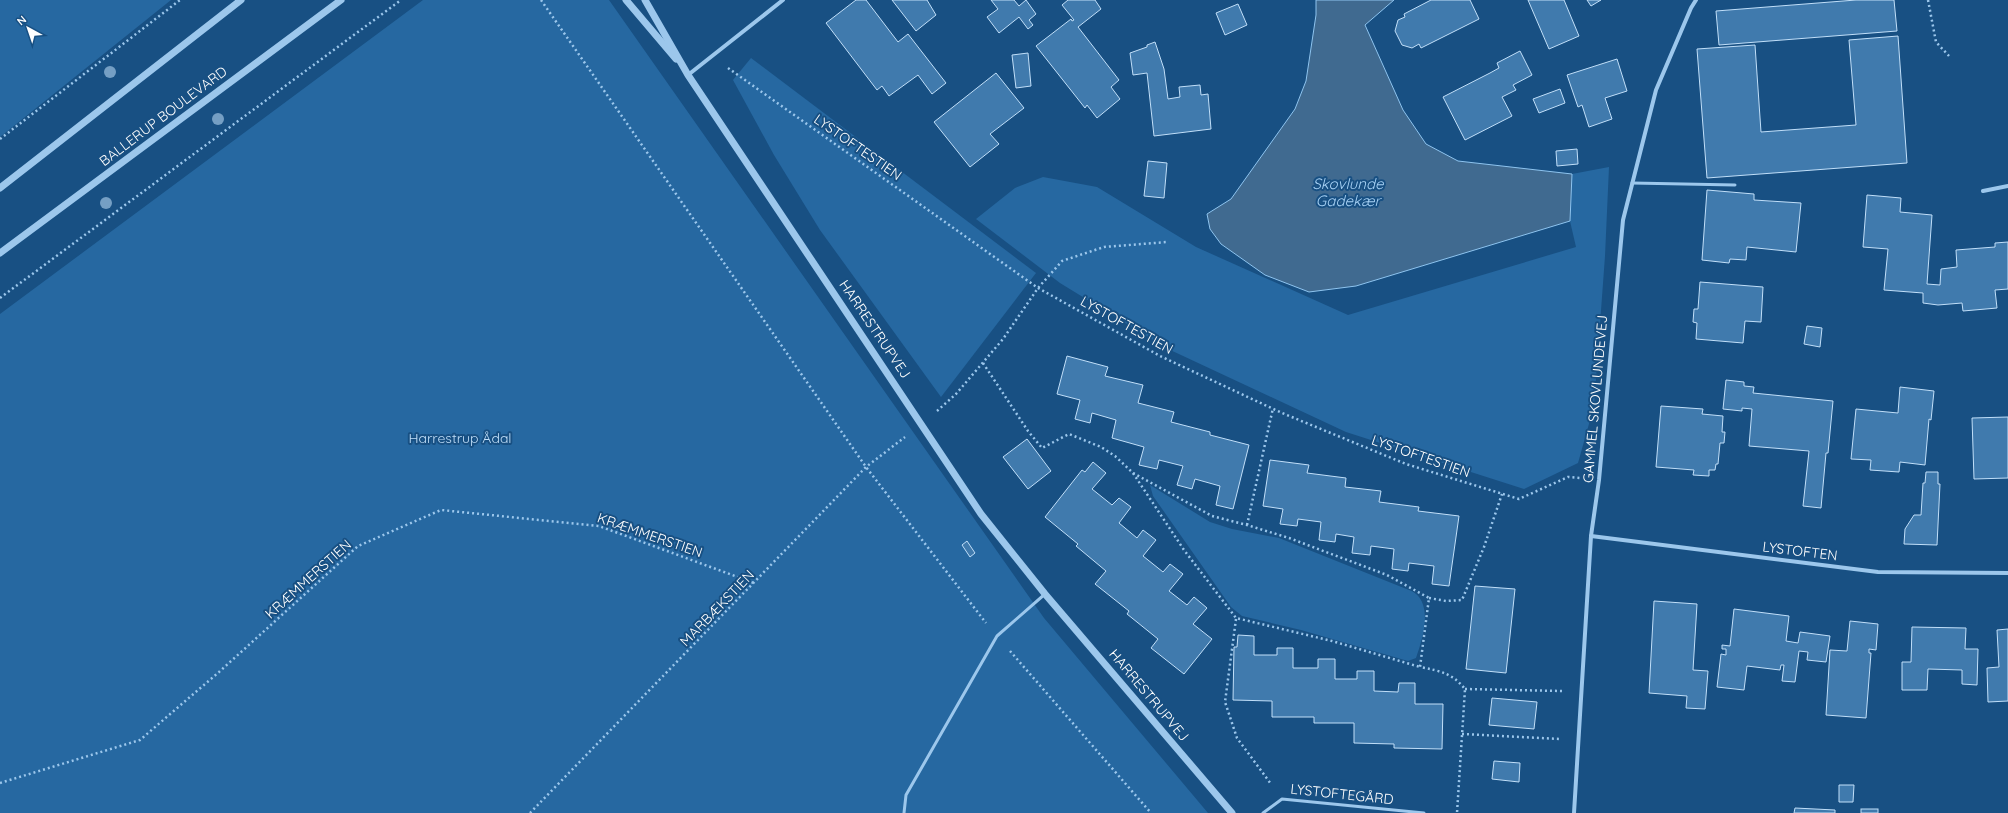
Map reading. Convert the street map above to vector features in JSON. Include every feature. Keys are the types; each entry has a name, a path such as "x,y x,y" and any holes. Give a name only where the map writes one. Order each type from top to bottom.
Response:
{"street":[{"path":"0,188 241,0"},
{"name":"BALLERUP BOULEVARD","path":"0,253 341,0"},
{"name":"HARRESTRUPVEJ","path":"626,0 688,75"},
{"name":"HARRESTRUPVEJ","path":"645,0 688,75 923,424 981,514 1045,594 1232,813"},
{"path":"688,75 783,0"},
{"name":"GAMMEL SKOVLUNDEVEJ","path":"1574,813 1591,536 1598,480 1623,220 1656,90 1690,8 1696,0"},
{"path":"1983,191 2008,186"},
{"name":"LYSTOFTEN","path":"1591,536 1878,572 2008,573"}],"lane":[{"path":"1632,183 1735,185"},
{"path":"904,813 906,795 997,636 1045,594"},
{"name":"LYSTOFTEGÅRD","path":"1263,813 1282,799 1424,813"}],"path":[{"path":"0,139 180,0"},
{"path":"0,298 401,0"},
{"path":"541,0 866,467 997,636 1151,813"},
{"path":"1928,0 1936,42 1949,56"},
{"name":"LYSTOFTESTIEN","path":"722,69 729,68 1038,288 1160,356 1273,408 1406,464 1519,499 1568,477 1598,480"},
{"name":"MARBÆKSTIEN","path":"530,813 866,467 923,424 956,394 1003,339 1038,288 1062,261 1104,247 1167,242"},
{"path":"983,363 1028,431 1042,448 1069,434 1101,447 1115,456 1133,473 1184,550 1236,618 1332,641 1420,667 1444,672 1457,680 1465,689 1457,813"},
{"path":"1247,525 1273,408"},
{"path":"1133,473 1212,516 1289,538 1387,575 1429,598 1446,601 1462,600 1484,547 1502,494"},
{"name":"KRÆMMERSTIEN","path":"0,784 140,740 358,546 441,510 599,526 755,583"},
{"path":"1420,667 1429,598"},
{"path":"1236,618 1226,702 1237,738 1282,799"},
{"path":"1465,689 1581,691"},
{"path":"1462,734 1578,740"}],"green space":[{"path":"0,0 171,0 0,137"},
{"name":"Harrestrup Ådal","path":"423,0 609,0 1044,618 1208,813 0,813 0,314"},
{"path":"751,58 1036,273 941,397 820,230 774,155 733,80"},
{"path":"1609,167 1605,256 1594,406 1578,463 1524,489 1346,432 1166,348 1060,283 976,219 1015,188 1043,177 1097,187 1196,247 1348,315 1576,247 1570,221 1572,174"},
{"path":"1150,485 1210,522 1232,529 1279,538 1410,590 1419,597 1423,604 1425,619 1421,644 1416,658 1408,661 1301,630 1242,616 1231,607 1153,496"}],"water":[{"name":"Skovlunde Gadekær","path":"1316,0 1394,0 1365,25 1403,110 1426,144 1458,161 1572,174 1570,221 1356,286 1309,292 1265,275 1221,244 1210,229 1207,214 1231,199 1295,109 1306,81 1316,15"}],"building":[{"path":"856,0 866,0 898,42 908,34 946,83 932,94 918,75 889,96 882,86 877,90 826,23"},
{"path":"892,0 927,0 936,15 916,31"},
{"path":"991,0 1014,0 1019,6 1026,0 1036,14 1029,20 1033,25 1028,29 1019,17 999,33 987,17 998,9"},
{"path":"1068,0 1095,0 1101,9 1078,27 1119,80 1111,87 1120,99 1097,118 1087,105 1085,108 1036,46 1071,19 1072,21 1074,20 1062,5"},
{"path":"1431,0 1470,0 1479,19 1421,48 1419,44 1412,48 1402,45 1395,31 1398,20 1405,17 1404,14"},
{"path":"1528,0 1564,0 1579,36 1549,49"},
{"path":"1587,0 1601,0 1591,6"},
{"path":"1856,0 1894,0 1897,31 1719,45 1716,11"},
{"path":"1238,4 1247,25 1225,35 1216,13"},
{"path":"1898,36 1907,163 1707,178 1697,49 1755,45 1761,132 1856,125 1849,40"},
{"path":"1155,42 1164,69 1168,99 1180,97 1179,87 1200,85 1201,95 1208,94 1211,129 1154,136 1147,73 1133,75 1130,53 1147,47 1147,45"},
{"path":"1520,51 1532,75 1513,85 1516,90 1502,97 1512,116 1465,140 1443,97 1499,68 1497,63"},
{"path":"1028,53 1031,86 1016,88 1012,55"},
{"path":"1617,59 1627,91 1605,98 1612,119 1589,127 1582,105 1578,107 1567,75"},
{"path":"996,73 1024,108 990,134 999,144 970,167 934,122"},
{"path":"1560,89 1565,103 1539,113 1533,99"},
{"path":"1577,149 1578,164 1557,166 1556,151"},
{"path":"1148,161 1167,163 1164,198 1144,196"},
{"path":"1707,190 1754,194 1754,200 1801,203 1796,252 1747,247 1746,260 1730,259 1729,263 1702,260"},
{"path":"1867,195 1901,198 1900,212 1932,215 1927,284 1940,285 1941,269 1957,267 1956,250 1995,247 1995,243 2008,242 2008,289 1995,290 1997,308 1963,311 1962,303 1938,305 1923,303 1923,293 1884,290 1888,249 1863,247"},
{"path":"1700,282 1763,287 1761,322 1745,321 1743,343 1696,339 1697,323 1693,322 1694,309 1698,309"},
{"path":"1807,326 1822,328 1820,347 1804,344"},
{"path":"1067,356 1108,367 1105,376 1143,385 1138,403 1174,412 1171,422 1210,432 1210,435 1249,445 1233,509 1216,505 1220,486 1195,479 1192,489 1177,485 1183,466 1159,460 1157,469 1139,465 1144,447 1112,438 1116,420 1092,413 1090,423 1075,419 1080,400 1057,394"},
{"path":"1726,380 1744,382 1744,386 1754,387 1753,393 1833,401 1821,508 1803,506 1809,451 1749,446 1752,409 1742,408 1742,411 1723,409"},
{"path":"1900,387 1934,391 1931,420 1929,419 1925,465 1900,462 1899,472 1870,470 1871,460 1851,459 1856,409 1898,413"},
{"path":"1661,406 1703,409 1702,414 1723,416 1722,432 1725,432 1724,443 1720,443 1718,464 1716,464 1715,470 1709,470 1709,476 1693,475 1694,470 1656,467"},
{"path":"2008,417 2008,478 1974,479 1972,418"},
{"path":"1027,439 1051,471 1028,489 1003,457"},
{"path":"1270,460 1309,465 1307,473 1346,478 1345,487 1381,491 1379,502 1419,507 1418,511 1459,516 1449,586 1432,584 1434,566 1409,563 1408,571 1392,569 1394,549 1371,546 1370,555 1352,553 1354,537 1336,534 1335,542 1319,540 1321,522 1298,519 1297,526 1280,524 1283,509 1263,506"},
{"path":"1093,462 1106,473 1092,489 1112,505 1119,498 1131,507 1119,523 1137,538 1143,530 1156,540 1143,556 1163,572 1170,564 1183,574 1169,591 1187,605 1194,597 1207,608 1193,624 1212,639 1184,674 1151,648 1158,639 1127,614 1129,611 1095,584 1106,571 1076,546 1078,544 1045,517 1082,470 1085,472"},
{"path":"1926,472 1938,472 1938,484 1940,484 1937,545 1904,544 1905,529 1914,515 1921,515 1923,483 1925,483"},
{"path":"967,541 975,553 970,557 962,545"},
{"path":"1475,586 1515,589 1506,673 1466,669"},
{"path":"1654,601 1697,604 1693,670 1708,671 1705,709 1686,708 1687,696 1649,693"},
{"path":"1734,609 1789,616 1786,641 1798,643 1800,632 1830,636 1826,662 1807,660 1808,652 1799,651 1795,682 1782,681 1784,665 1781,665 1780,670 1747,666 1744,690 1717,687 1721,654 1726,655 1726,649 1722,649 1722,645 1730,646"},
{"path":"1850,621 1878,624 1876,650 1869,649 1869,653 1871,653 1866,718 1826,715 1830,650 1847,651"},
{"path":"1912,627 1966,628 1965,649 1978,649 1977,685 1962,684 1962,670 1928,669 1927,690 1902,690 1902,662 1911,662"},
{"path":"2008,629 2008,701 1988,702 1987,668 1999,667 1997,630"},
{"path":"1238,635 1254,636 1254,655 1277,655 1277,648 1293,648 1293,668 1318,668 1318,659 1335,659 1335,679 1357,679 1357,671 1374,671 1374,691 1398,692 1399,683 1415,683 1415,704 1443,704 1442,749 1394,748 1394,744 1354,743 1354,723 1314,723 1314,717 1272,717 1272,701 1233,700 1234,647 1237,647"},
{"path":"1492,698 1537,702 1534,729 1489,725"},
{"path":"1494,761 1520,763 1519,782 1492,779"},
{"path":"1839,785 1854,785 1853,802 1839,802"},
{"path":"1795,808 1835,810 1835,813 1794,813"},
{"path":"1861,809 1878,809 1878,813 1861,813"}]}
